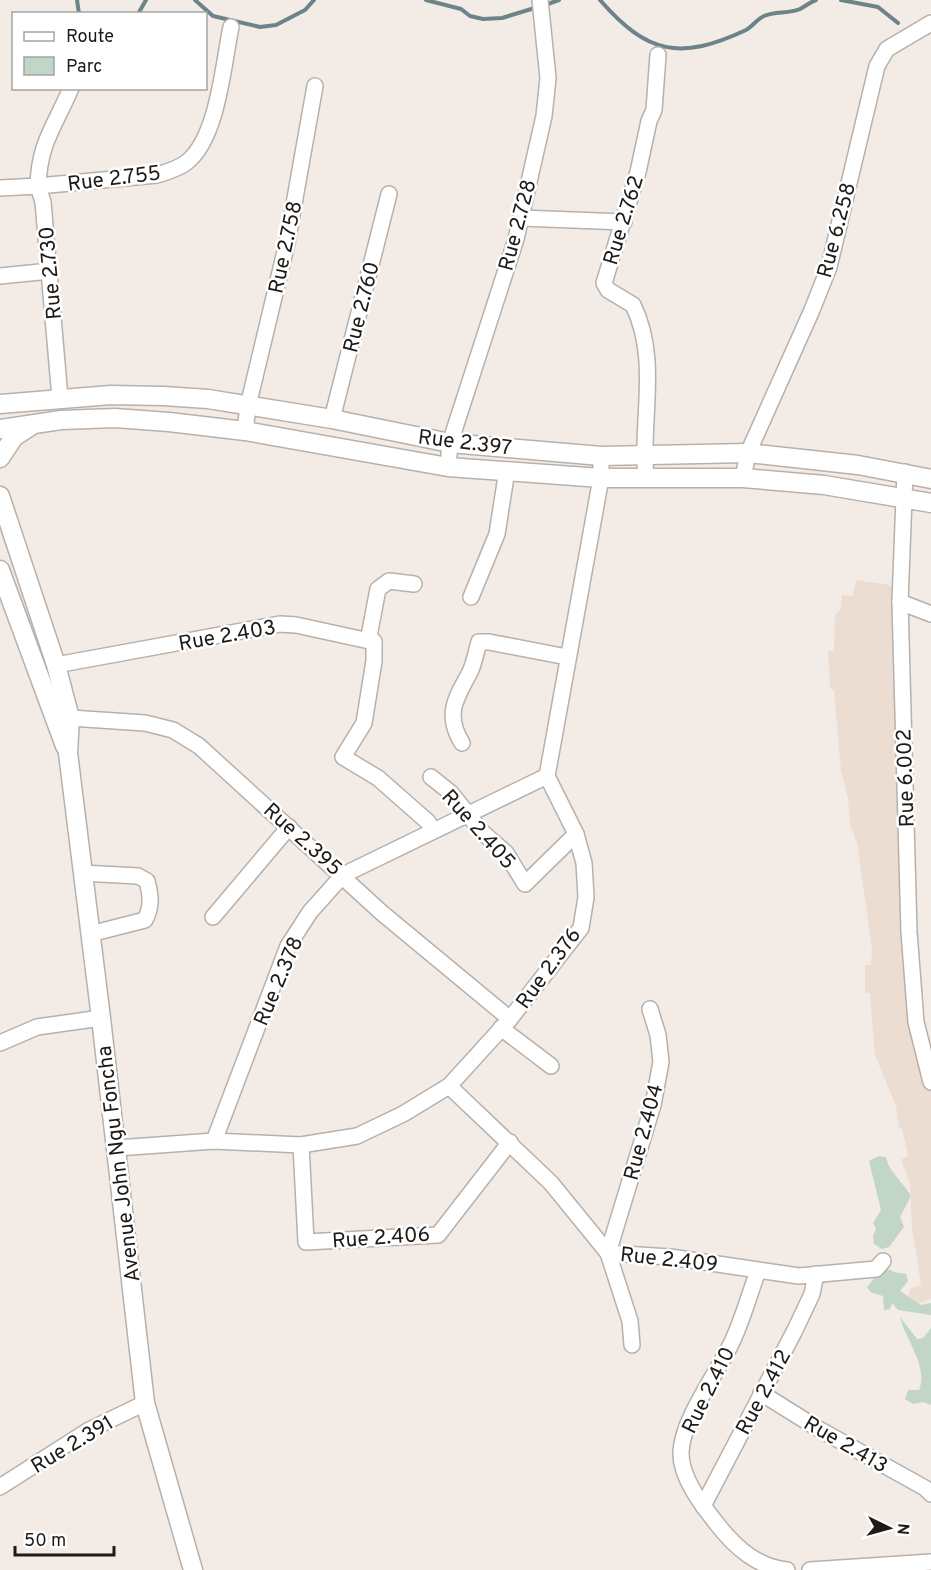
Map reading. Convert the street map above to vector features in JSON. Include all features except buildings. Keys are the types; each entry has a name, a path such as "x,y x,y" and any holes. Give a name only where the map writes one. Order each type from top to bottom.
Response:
{"main road":[{"name":"Rue 2.397","path":"0,404 60,398 163,396 248,406 450,443 601,456 748,453 905,472 931,479"},
{"name":"Rue 2.397","path":"0,429 61,420 115,418 245,431 448,467 601,478 743,478 824,485 931,502"},
{"path":"0,458 14,437 37,424"},
{"name":"Avenue John Ngu Foncha","path":"0,496 56,664 70,718 68,753 102,1018 145,1403 193,1570"},
{"name":"Avenue John Ngu Foncha","path":"0,570 68,753"}],"street":[{"name":"Rue 2.728","path":"448,467 450,443 521,218 544,116 548,78 540,0"},
{"name":"Rue 6.258","path":"743,478 748,453 829,267 877,66 887,49 931,23"},
{"name":"Rue 2.755","path":"38,186 157,175 186,163 196,153 209,129 231,27"},
{"name":"Rue 2.762","path":"646,478 643,455 649,398 640,327 633,305 608,290 604,283 624,222 649,121 654,110 658,55"},
{"name":"Rue 2.758","path":"245,431 248,406 287,243 315,86"},
{"name":"Rue 2.730","path":"60,398 46,221 38,186 40,154 44,141 70,90"},
{"path":"0,189 38,186"},
{"name":"Rue 2.760","path":"332,420 389,194"},
{"path":"521,218 624,222"},
{"path":"0,276 50,271"},
{"path":"547,776 601,478 601,456"},
{"path":"471,597 497,534 507,470"},
{"name":"Rue 6.002","path":"905,472 900,602 909,932 916,1022 931,1082"},
{"path":"414,584 389,581 378,589 369,636 374,642 371,688 364,723 343,757 378,778 428,822 433,831"},
{"path":"900,602 931,614"},
{"name":"Rue 2.403","path":"56,664 280,624 296,625 374,642"},
{"path":"462,743 453,729 454,710 459,688 470,673 479,642 567,657"},
{"name":"Rue 2.395","path":"70,718 145,723 173,730 199,746 550,1066"},
{"name":"Rue 2.378","path":"214,1141 288,946 310,912 343,875 547,776"},
{"name":"Rue 2.376","path":"117,1148 214,1141 301,1145 357,1136 403,1114 449,1086 506,1024 581,928 586,897 584,863 576,834 547,776"},
{"name":"Rue 2.405","path":"430,777 451,793 467,815 506,853 525,884 576,834"},
{"path":"213,917 289,826"},
{"path":"82,873 138,876 147,881 152,897 150,910 145,920 90,934"},
{"name":"Rue 2.404","path":"608,1253 653,1105 659,1073 658,1035 650,1009"},
{"path":"0,1043 37,1027 102,1018"},
{"name":"Rue 2.409","path":"449,1086 551,1183 608,1253 681,1258 800,1276 876,1269 883,1261"},
{"name":"Rue 2.406","path":"301,1145 306,1242 438,1236 510,1142"},
{"path":"608,1253 630,1321 632,1345"},
{"name":"Rue 2.410","path":"758,1271 732,1342 690,1419 681,1452 686,1476 703,1506 730,1540 743,1552 762,1563 788,1570"},
{"name":"Rue 2.412","path":"703,1506 812,1294 816,1274"},
{"name":"Rue 2.413","path":"761,1393 817,1428 925,1488 931,1494"},
{"name":"Rue 2.391","path":"0,1487 89,1430 145,1403"},
{"path":"811,1570 931,1562"}],"shaded area":[{"path":"856,580 889,585 905,602 917,1017 931,1063 931,1299 915,1304 908,1295 911,1288 921,1285 912,1227 910,1183 901,1160 908,1156 902,1128 899,1128 896,1106 875,1055 870,993 865,993 865,965 871,965 872,949 857,843 850,824 848,798 841,771 834,691 830,688 828,651 834,651 835,615 841,609 842,595 853,596"}],"green space":[{"path":"879,1156 886,1157 890,1167 911,1196 900,1217 904,1227 889,1247 882,1249 874,1244 873,1236 876,1229 873,1223 881,1210 869,1161"},
{"path":"883,1267 906,1274 908,1281 900,1291 921,1305 931,1303 931,1315 898,1310 892,1303 890,1309 884,1310 883,1296 870,1292 867,1287"},
{"path":"900,1317 917,1339 923,1338 931,1328 931,1405 923,1402 913,1404 905,1399 908,1390 919,1390 921,1372"}],"waterway":[{"path":"77,0 79,12"},
{"path":"139,12 146,0"},
{"path":"195,0 213,16 260,27 276,25 305,10 314,0"},
{"path":"426,0 461,9 470,16 483,19 502,18 538,7"},
{"path":"545,5 559,0"},
{"path":"600,0 633,32 666,47 683,48 723,40 746,30 764,16 796,11 816,0"},
{"path":"841,0 878,7 898,23"}]}
